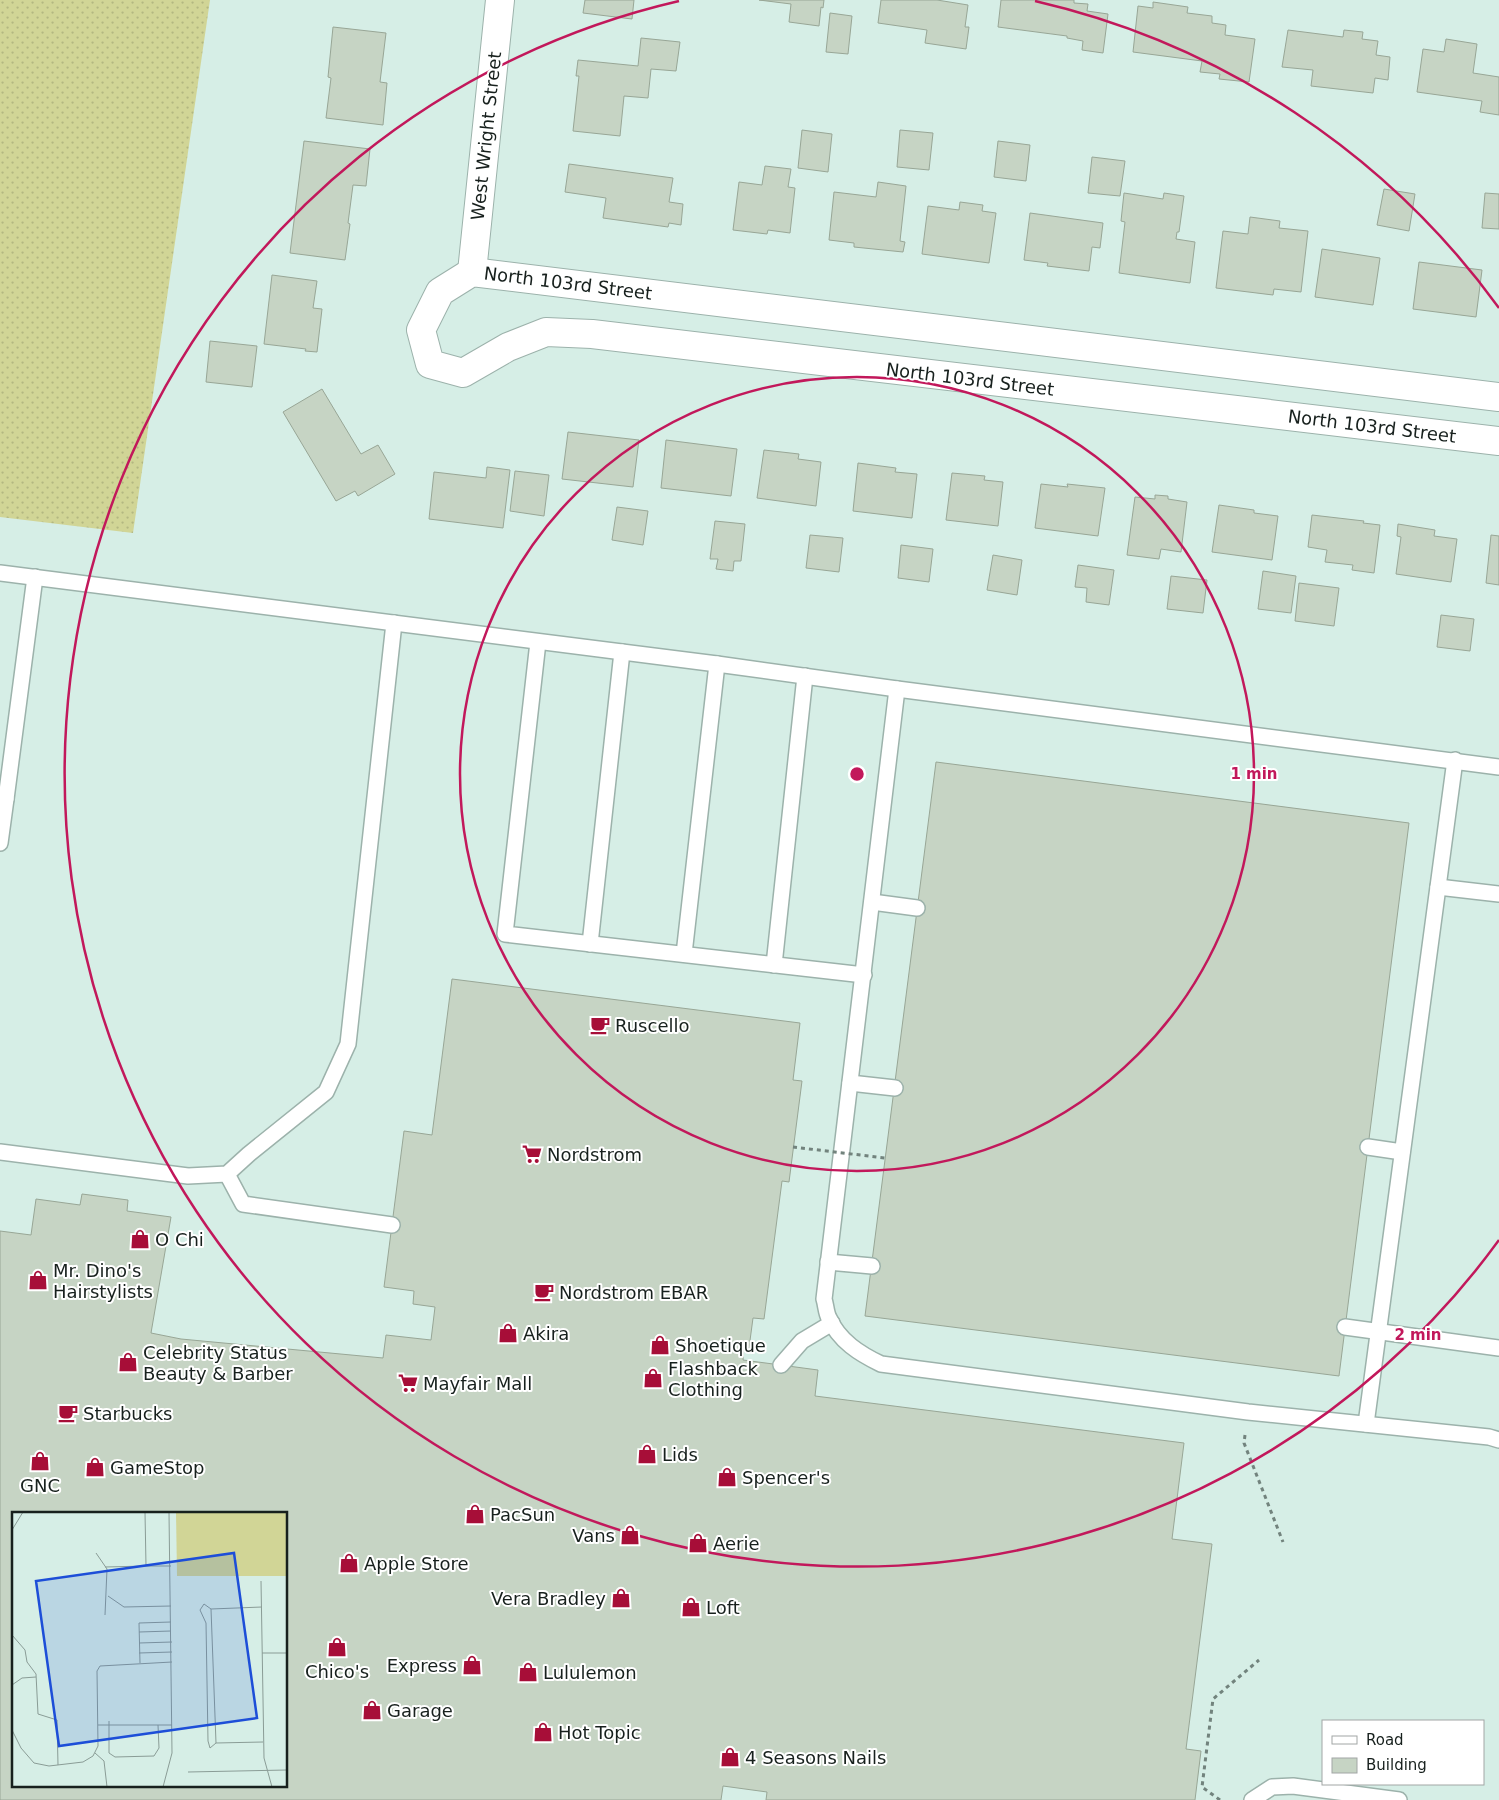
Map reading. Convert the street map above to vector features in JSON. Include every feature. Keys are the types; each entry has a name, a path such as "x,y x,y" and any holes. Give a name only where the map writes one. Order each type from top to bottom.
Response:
{"street":[{"name":"West Wright Street","path":"472,272 500,0"},
{"name":"North 103rd Street","path":"1499,396 472,272 440,292 421,330 430,364 463,373 508,347 546,332 592,334 1499,441"}],"lane":[{"path":"0,573 1499,766"},
{"path":"0,843 3,798 35,577"},
{"path":"0,1152 188,1176 227,1174 326,1092 348,1044 394,623"},
{"path":"538,642 505,934 864,975"},
{"path":"590,944 622,652"},
{"path":"684,954 717,664"},
{"path":"774,965 805,676"},
{"path":"897,689 824,1299 828,1317 848,1343 862,1354 882,1364 1248,1412 1488,1437 1499,1440"},
{"path":"1366,1424 1455,760"},
{"path":"1438,887 1499,894"},
{"path":"872,902 917,908"},
{"path":"850,1083 895,1088"},
{"path":"1368,1147 1402,1152"},
{"path":"227,1174 243,1204 392,1225"},
{"path":"828,1262 872,1266"},
{"path":"781,1365 802,1341 832,1323"},
{"path":"1345,1327 1499,1348"},
{"path":"1252,1800 1272,1788 1293,1786 1399,1800"}],"path":[{"path":"794,1147 885,1158"},
{"path":"1248,1412 1244,1443 1283,1542"},
{"path":"1220,1800 1202,1787 1213,1699 1259,1660"}],"green space":[{"path":"0,0 210,0 133,533 0,517"}],"building":[{"path":"585,0 634,0 632,19 583,13"},
{"path":"759,0 824,0 823,8 821,7 819,26 789,22 791,4"},
{"path":"881,0 937,0 968,5 965,27 969,27 966,49 925,43 927,30 878,23"},
{"path":"1001,0 1074,0 1074,3 1088,4 1087,11 1108,14 1103,53 1082,50 1083,41 1067,38 1067,36 998,27"},
{"path":"1153,2 1188,7 1187,13 1212,16 1212,23 1226,25 1225,35 1255,39 1249,82 1219,79 1220,74 1200,72 1202,61 1133,52 1138,6 1153,8"},
{"path":"830,13 852,16 848,54 826,52"},
{"path":"333,27 386,33 380,82 387,83 383,125 326,118 331,78 328,77"},
{"path":"1288,30 1343,37 1344,30 1363,32 1362,39 1378,41 1376,55 1390,57 1388,80 1375,78 1373,93 1311,86 1313,70 1282,67"},
{"path":"641,38 680,42 676,71 651,69 648,98 624,96 620,136 573,131 579,76 576,76 578,60 638,66"},
{"path":"1446,39 1477,44 1473,73 1499,77 1499,115 1480,112 1482,101 1417,92 1423,49 1444,52"},
{"path":"802,130 832,134 828,172 798,168"},
{"path":"900,130 933,133 929,170 897,167"},
{"path":"304,141 370,149 366,186 353,185 345,260 290,253"},
{"path":"998,141 1030,145 1026,181 994,177"},
{"path":"1092,157 1125,161 1120,196 1088,193"},
{"path":"569,164 673,178 669,202 683,204 681,225 669,223 668,227 603,218 606,198 565,192"},
{"path":"765,166 791,169 788,187 795,188 790,233 768,230 767,234 733,230 739,182 762,185"},
{"path":"878,182 906,186 900,241 905,242 903,252 854,247 854,243 829,240 834,192 876,197"},
{"path":"1384,189 1415,194 1409,231 1377,225"},
{"path":"1124,193 1163,199 1164,193 1184,196 1179,232 1177,232 1176,239 1195,242 1190,283 1119,273 1125,222 1121,221"},
{"path":"1485,193 1499,194 1499,229 1482,228"},
{"path":"960,202 983,205 982,211 996,213 989,263 922,254 928,206 959,210"},
{"path":"1030,213 1103,223 1100,248 1092,247 1089,271 1047,266 1048,263 1024,260"},
{"path":"1250,217 1280,221 1279,228 1308,231 1301,292 1274,289 1273,295 1216,288 1223,231 1248,234"},
{"path":"1322,249 1380,258 1373,305 1315,297"},
{"path":"1419,262 1482,270 1476,317 1413,309"},
{"path":"272,275 317,281 313,308 322,309 317,352 264,344"},
{"path":"210,341 257,346 252,387 206,382"},
{"path":"322,389 361,454 378,445 395,474 358,496 355,491 336,501 283,412"},
{"path":"568,432 639,440 633,487 562,479"},
{"path":"666,440 737,449 731,496 661,488"},
{"path":"764,450 799,454 798,459 821,462 816,506 757,498"},
{"path":"858,463 896,468 895,472 917,474 912,518 853,511"},
{"path":"487,467 510,470 503,528 429,519 434,472 486,478"},
{"path":"515,471 549,475 544,516 510,511"},
{"path":"952,473 985,476 984,480 1003,482 998,526 946,520"},
{"path":"1041,484 1068,487 1067,484 1105,488 1098,536 1035,528"},
{"path":"1155,495 1168,496 1168,499 1187,502 1181,552 1161,549 1159,559 1127,555 1135,497 1155,499"},
{"path":"1219,505 1278,516 1272,560 1212,552"},
{"path":"617,507 648,511 643,545 612,540"},
{"path":"1312,515 1364,521 1363,523 1380,525 1374,573 1352,570 1353,565 1325,562 1327,550 1308,547"},
{"path":"715,521 745,524 741,561 734,561 733,571 716,569 718,559 710,559"},
{"path":"1398,524 1435,530 1434,536 1457,539 1451,582 1396,574 1401,537 1397,536"},
{"path":"810,535 843,538 839,572 806,568"},
{"path":"1491,535 1499,536 1499,585 1486,583"},
{"path":"901,545 933,549 929,582 898,578"},
{"path":"993,555 1022,560 1017,595 987,590"},
{"path":"1078,565 1114,570 1109,605 1086,602 1087,588 1075,587"},
{"path":"1263,571 1296,576 1291,613 1258,609"},
{"path":"1171,576 1207,580 1203,613 1167,609"},
{"path":"1299,583 1339,588 1334,626 1295,621"},
{"path":"1441,615 1474,619 1470,651 1437,647"},
{"path":"936,762 1409,823 1339,1376 865,1316"},
{"name":"Mayfair Mall","path":"452,979 800,1023 793,1080 802,1081 789,1182 782,1181 764,1319 753,1318 749,1348 744,1347 743,1360 818,1370 815,1396 1184,1443 1172,1539 1212,1544 1186,1749 1201,1751 1195,1800 766,1800 767,1792 723,1786 721,1800 0,1800 0,1231 31,1235 36,1199 80,1205 82,1194 128,1200 127,1211 171,1217 151,1333 181,1339 383,1358 386,1335 431,1340 435,1307 413,1304 414,1291 384,1287 404,1131 432,1135"}],"place":[{"name":"Ruscello","path":"600,1025"},
{"name":"Nordstrom","path":"532,1154"},
{"name":"O Chi","path":"140,1239"},
{"name":"Mr. Dino's Hairstylists","path":"38,1280"},
{"name":"Nordstrom EBAR","path":"544,1292"},
{"name":"Akira","path":"508,1333"},
{"name":"Shoetique","path":"660,1345"},
{"name":"Celebrity Status Beauty & Barber","path":"128,1362"},
{"name":"Flashback Clothing","path":"653,1378"},
{"name":"Mayfair Mall","path":"408,1383"},
{"name":"Starbucks","path":"68,1413"},
{"name":"Lids","path":"647,1454"},
{"name":"GNC","path":"40,1461"},
{"name":"GameStop","path":"95,1467"},
{"name":"Spencer's","path":"727,1477"},
{"name":"PacSun","path":"475,1514"},
{"name":"Vans","path":"630,1535"},
{"name":"Aerie","path":"698,1543"},
{"name":"Apple Store","path":"349,1563"},
{"name":"Vera Bradley","path":"621,1598"},
{"name":"Loft","path":"691,1607"},
{"name":"Chico's","path":"337,1647"},
{"name":"Express","path":"472,1665"},
{"name":"Lululemon","path":"528,1672"},
{"name":"Garage","path":"372,1710"},
{"name":"Hot Topic","path":"543,1732"},
{"name":"4 Seasons Nails","path":"730,1757"}]}
